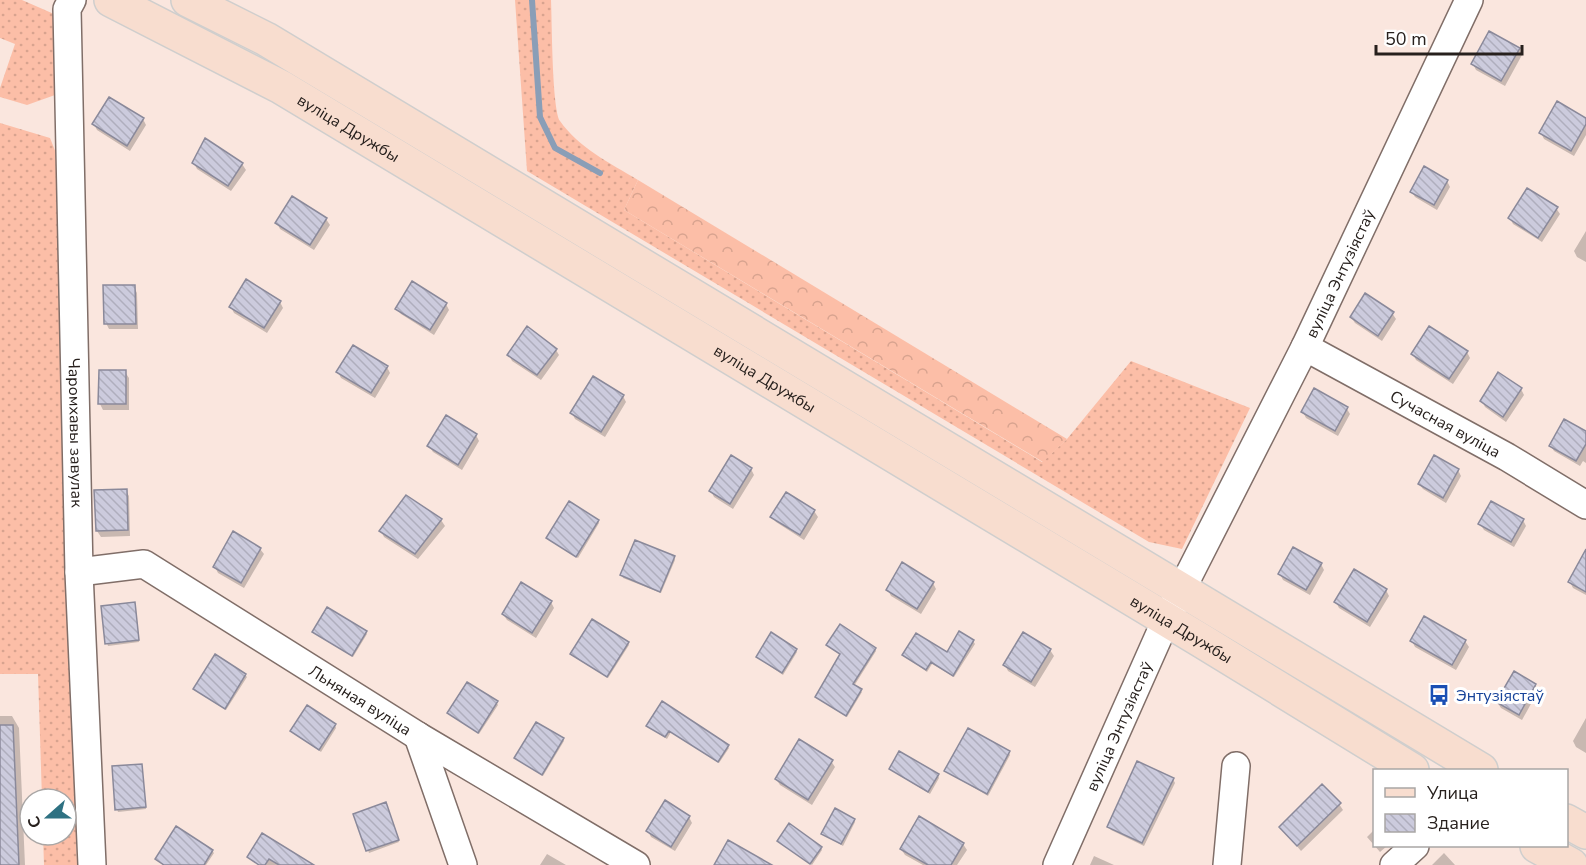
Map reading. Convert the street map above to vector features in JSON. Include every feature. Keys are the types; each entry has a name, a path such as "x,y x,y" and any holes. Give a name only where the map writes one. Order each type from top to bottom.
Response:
{"main road":[{"name":"вуліца Дружбы","path":"111,0 281,87 1166,620 1409,769"},
{"name":"вуліца Дружбы","path":"188,0 266,39 1183,589 1478,769"},
{"path":"1568,822 1586,832"},
{"path":"1539,847 1571,865"}],"street":[{"name":"Чаромхавы завулак","path":"72,0 67,9 79,572 92,865"},
{"name":"вуліца Энтузіястаў","path":"1057,865 1166,620 1305,347 1469,0"},
{"name":"Сучасная вуліца","path":"1305,347 1507,457 1586,504"},
{"name":"Льняная вуліца","path":"79,572 144,564 417,736 636,865"},
{"path":"417,736 463,865"},
{"path":"1227,865 1236,766"},
{"path":"1394,865 1414,847"}],"green space":[{"path":"0,0 22,0 54,14 55,95 27,105 0,97 0,88 15,44 0,38"},
{"path":"515,0 551,0 557,113 560,121 576,139 606,161 638,180 624,210 1042,462 1067,439 1131,361 1250,408 1182,549 1149,542 527,171"},
{"path":"0,123 50,138 56,153 75,787 42,787 38,674 0,674"},
{"path":"638,180 1067,439 1043,462 624,210"},
{"path":"43,847 76,847 77,865 44,865"}],"building":[{"path":"1489,31 1520,48 1501,81 1471,64"},
{"path":"109,97 144,118 127,146 92,124"},
{"path":"1557,101 1586,118 1586,124 1571,151 1539,133"},
{"path":"205,138 243,163 228,186 192,163"},
{"path":"1424,166 1448,180 1434,205 1410,192"},
{"path":"1527,188 1558,207 1538,238 1508,218"},
{"path":"292,196 327,218 310,245 275,223"},
{"path":"246,279 281,301 264,328 229,307"},
{"path":"412,281 447,303 430,330 395,309"},
{"path":"103,285 135,285 136,324 104,324"},
{"path":"1365,293 1394,312 1378,336 1350,317"},
{"path":"527,326 557,349 537,375 507,355"},
{"path":"1429,326 1468,351 1449,379 1411,354"},
{"path":"353,345 388,366 371,393 336,372"},
{"path":"99,370 126,370 126,404 98,404"},
{"path":"1498,372 1522,388 1503,417 1480,401"},
{"path":"593,376 624,395 601,432 570,413"},
{"path":"1314,388 1348,407 1335,431 1301,412"},
{"path":"446,415 477,434 458,465 427,446"},
{"path":"1564,419 1586,431 1586,444 1576,461 1549,446"},
{"path":"731,455 752,468 730,504 709,491"},
{"path":"1434,455 1459,469 1443,498 1418,484"},
{"path":"127,489 128,530 96,531 94,490"},
{"path":"786,492 815,510 800,535 770,517"},
{"path":"406,495 442,519 415,554 379,531"},
{"path":"569,501 599,520 576,557 546,538"},
{"path":"1491,501 1524,519 1511,542 1478,524"},
{"path":"233,531 261,548 241,583 213,567"},
{"path":"635,540 675,556 660,592 620,575"},
{"path":"1293,547 1322,563 1306,590 1278,574"},
{"path":"1586,549 1586,592 1568,582"},
{"path":"902,562 934,582 917,609 886,590"},
{"path":"1354,569 1387,589 1367,622 1334,602"},
{"path":"521,582 552,601 532,633 502,614"},
{"path":"135,602 139,640 105,644 101,606"},
{"path":"327,607 367,631 352,656 312,632"},
{"path":"1424,616 1466,640 1452,665 1410,641"},
{"path":"592,619 629,642 607,677 570,654"},
{"path":"840,624 876,648 853,684 862,689 846,716 815,697 840,654 826,645"},
{"path":"959,631 974,640 953,676 931,662 926,670 902,655 916,633 947,652"},
{"path":"771,632 797,649 782,673 756,657"},
{"path":"1023,632 1051,649 1031,682 1003,665"},
{"path":"215,654 246,674 225,709 193,689"},
{"path":"1514,671 1536,684 1519,715 1496,702"},
{"path":"467,682 498,701 478,733 447,713"},
{"path":"662,701 729,745 718,762 669,731 665,737 646,726"},
{"path":"307,705 336,724 319,750 290,731"},
{"path":"536,722 564,738 542,775 514,758"},
{"path":"0,725 13,725 19,865 0,865"},
{"path":"968,728 1010,751 987,794 944,771"},
{"path":"799,739 833,760 808,800 775,779"},
{"path":"899,751 939,774 928,792 889,769"},
{"path":"1137,761 1174,778 1142,843 1107,827"},
{"path":"142,764 146,807 115,810 112,766"},
{"path":"1322,784 1341,803 1297,846 1279,827"},
{"path":"665,800 690,816 671,847 646,831"},
{"path":"386,802 399,840 366,851 353,814"},
{"path":"835,808 855,819 841,844 821,834"},
{"path":"919,816 964,843 951,865 928,865 900,849"},
{"path":"789,823 822,847 810,864 777,841"},
{"path":"176,826 213,850 204,865 164,865 155,859"},
{"path":"262,833 314,865 279,865 269,859 265,865 259,865 247,857"},
{"path":"728,840 772,865 714,865"}],"waterway":[{"path":"532,0 540,117 555,148 600,173"}],"place":[{"name":"Энтузіястаў","path":"1439,695"}]}
